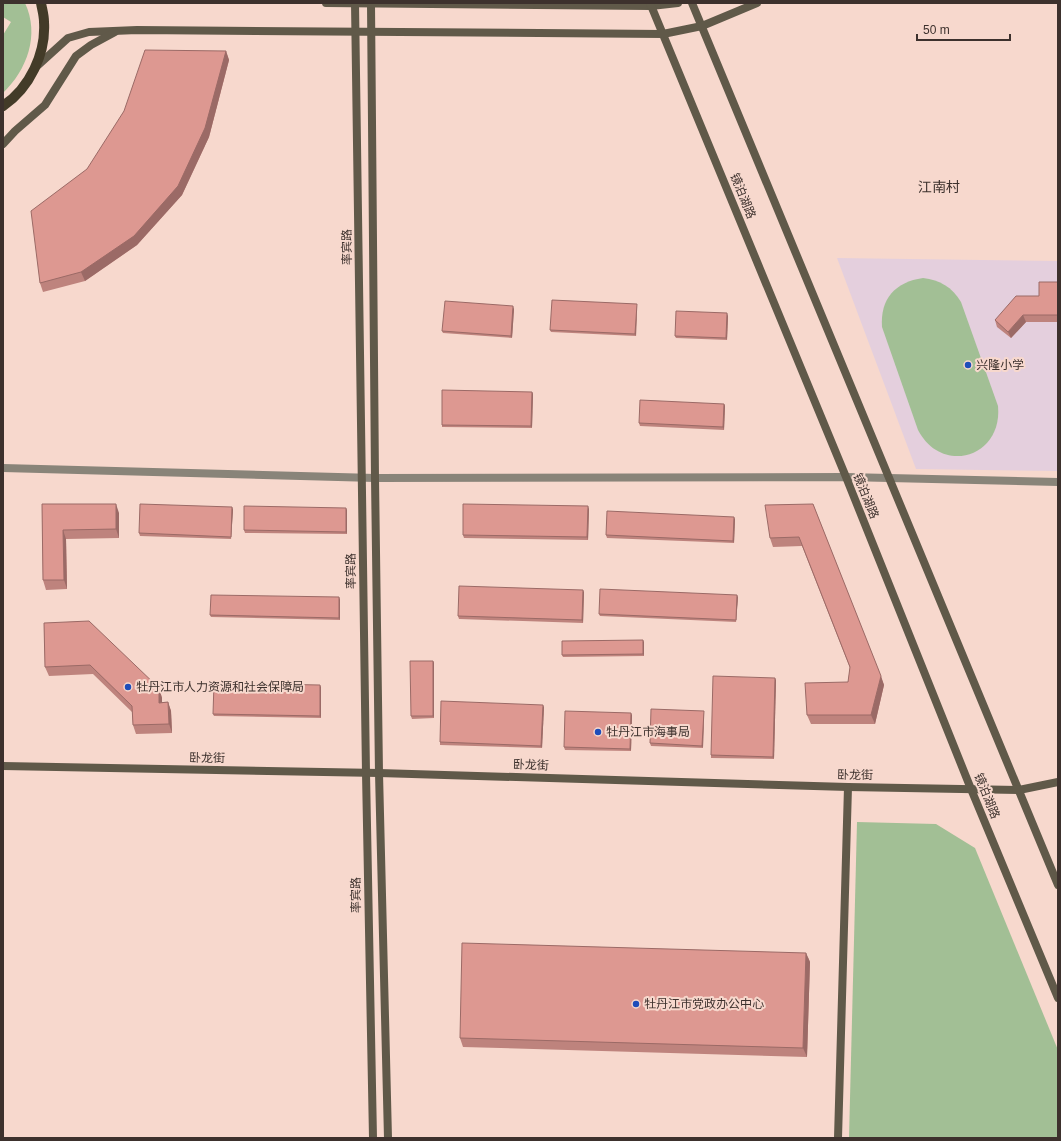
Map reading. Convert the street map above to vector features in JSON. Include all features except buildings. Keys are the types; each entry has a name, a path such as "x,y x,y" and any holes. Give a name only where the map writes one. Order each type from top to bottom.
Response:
{"main road":[{"path":"3,106 9,102 24,86 36,67 43,45 44,22 41,3"}],"street":[{"path":"326,3 678,3"},
{"name":"率宾路","path":"355,3 366,773 373,1138"},
{"path":"692,3 1058,885"},
{"path":"36,67 68,38 89,32 356,31 663,34 702,26 758,3"},
{"name":"率宾路","path":"372,4 375,478 379,773 388,1138"},
{"name":"镜泊湖路","path":"650,4 846,477 971,789 1058,998"},
{"path":"3,144 15,131 45,105 76,56 118,31"},
{"path":"3,468 362,478 846,477 1058,482"},
{"name":"卧龙街","path":"3,766 379,773 848,787 1019,790 1058,782"},
{"path":"838,1138 848,787"}],"shaded area":[{"name":"兴隆小学","path":"837,258 1058,261 1058,471 916,469"}],"green space":[{"path":"3,3 25,3 31,27 31,39 29,51 19,74 3,93 3,35 11,22 3,17"},
{"path":"923,278 935,280 950,288 961,302 998,406 997,424 991,438 981,448 969,454 955,456 941,453 929,444 918,430 882,327 884,308 891,294 904,283"},
{"path":"857,822 936,824 975,848 1058,1050 1058,1138 849,1138"}],"place":[{"name":"兴隆小学","path":"968,365"},
{"name":"牡丹江市人力资源和社会保障局","path":"128,687"},
{"name":"牡丹江市海事局","path":"598,732"},
{"name":"牡丹江市党政办公中心","path":"636,1004"}],"district":[{"name":"江南村","path":"939,187"}]}
